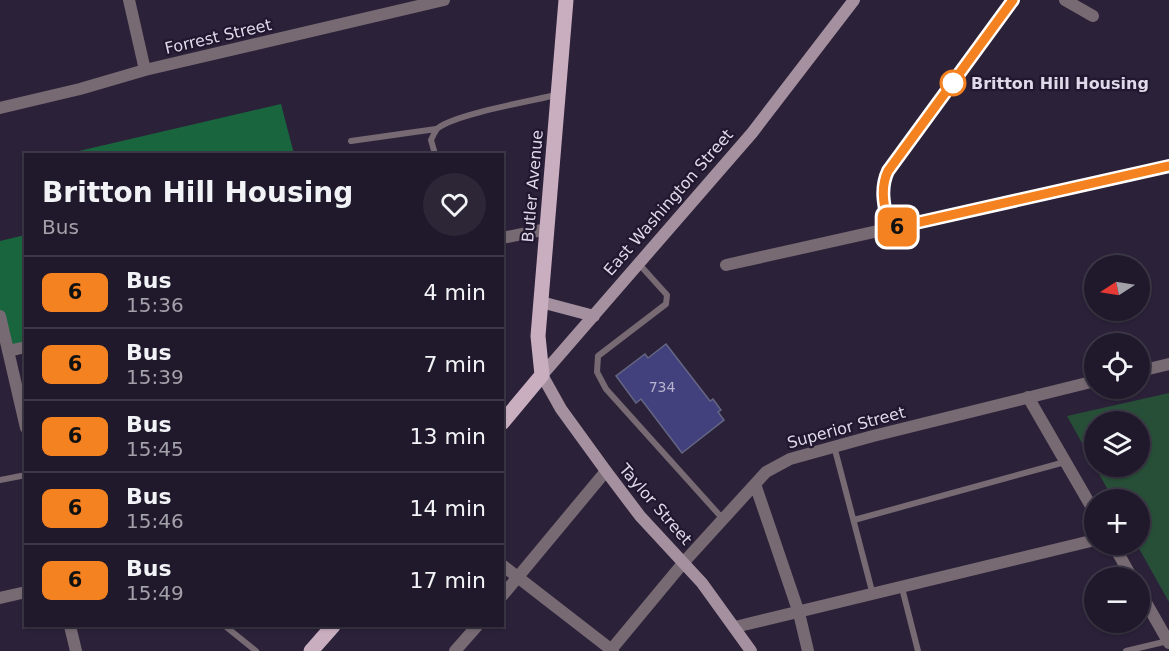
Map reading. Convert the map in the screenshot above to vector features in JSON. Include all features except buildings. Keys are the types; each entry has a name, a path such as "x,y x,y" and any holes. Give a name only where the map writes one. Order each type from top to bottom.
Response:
{"main road":[{"name":"Butler Avenue","path":"542,375 538,336 566,0"},
{"name":"East Washington Street","path":"504,421 752,133 848,2"},
{"path":"541,302 594,316"},
{"name":"Taylor Street","path":"542,375 561,409 640,516 684,562 751,651"},
{"path":"311,651 332,627"}],"street":[{"path":"129,0 145,70"},
{"name":"Forrest Street","path":"0,108 81,89 145,70 444,0"},
{"path":"889,229 882,192 888,171 1013,0"},
{"path":"1065,0 1093,16"},
{"path":"726,265 1169,166"},
{"path":"504,238 546,228"},
{"path":"0,316 24,419"},
{"path":"8,351 24,347"},
{"path":"1150,369 1169,364"},
{"name":"Superior Street","path":"611,651 684,562 777,464 834,446 1084,384"},
{"path":"1028,397 1084,494"},
{"path":"504,594 606,471"},
{"path":"756,484 799,613 808,651"},
{"path":"735,627 1084,543"},
{"path":"504,566 611,651"},
{"path":"0,598 24,592"},
{"path":"1150,610 1168,642"},
{"path":"70,627 76,651"},
{"path":"455,651 476,627"}],"lane":[{"path":"351,141 436,129 467,117 558,95"},
{"path":"435,153 431,140 436,129"},
{"path":"639,264 667,295 666,304 598,357 597,372 606,389 724,520"},
{"path":"834,446 873,595"},
{"path":"854,519 1065,462"},
{"path":"0,480 24,474"},
{"path":"903,588 918,651"},
{"path":"226,627 255,651"},
{"path":"1126,651 1168,642"}],"green space":[{"path":"281,104 294,153 70,153"},
{"path":"24,235 24,347 8,351 0,316 0,241"},
{"path":"1169,393 1169,602 1143,555 1150,555 1150,489 1107,489 1101,477 1150,477 1150,411 1089,411"},
{"path":"1084,412 1084,447 1067,416"}],"bus line":[{"name":"6","path":"1013,0 888,171 882,192 889,229 1169,166"}],"place":[{"name":"Britton Hill Housing","path":"953,83"}]}
